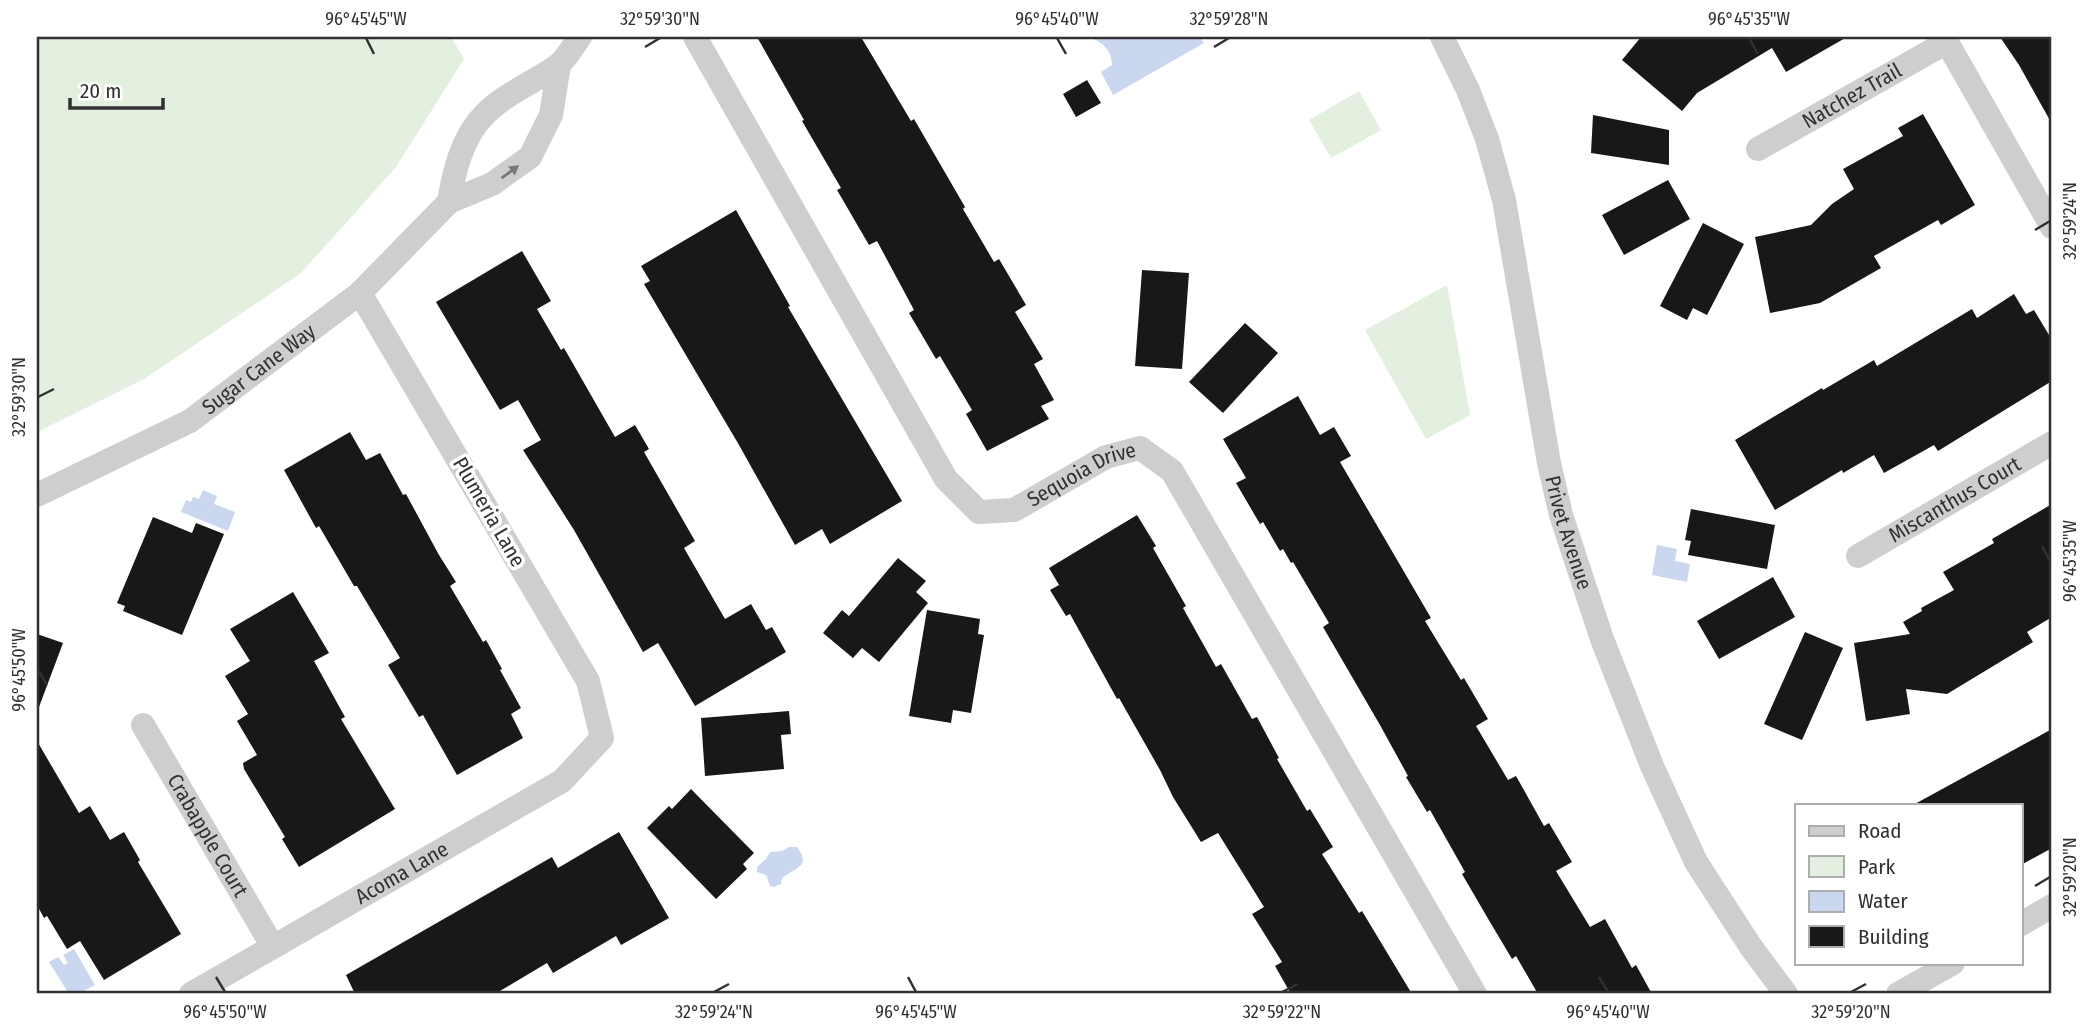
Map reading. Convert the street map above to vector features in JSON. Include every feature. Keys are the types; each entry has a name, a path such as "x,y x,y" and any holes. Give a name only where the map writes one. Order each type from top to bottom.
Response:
{"street":[{"name":"Sugar Cane Way","path":"449,202 458,156 484,115 519,88 559,65 580,37"},
{"name":"Sequoia Drive","path":"695,37 946,479 979,512 1014,510 1107,457 1140,448 1172,471 1475,994"},
{"name":"Privet Avenue","path":"1442,37 1468,90 1487,139 1504,200 1549,463 1561,515 1598,627 1652,766 1696,862 1751,947 1786,994"},
{"name":"Natchez Trail","path":"1758,149 1946,39"},
{"path":"1946,39 2052,228"},
{"name":"Sugar Cane Way","path":"37,495 190,421 360,293 449,202 492,184 530,157 551,115 559,65"},
{"name":"Plumeria Lane","path":"360,293 588,681 602,738"},
{"name":"Miscanthus Court","path":"1858,556 2052,443"},
{"name":"Crabapple Court","path":"143,725 272,947"},
{"name":"Acoma Lane","path":"191,994 562,781 602,738"},
{"path":"2022,923 2052,906"},
{"path":"1898,994 1951,964"}],"green space":[{"path":"37,37 451,37 464,59 396,167 301,273 144,379 37,432"},
{"path":"1359,91 1381,130 1331,158 1309,120"},
{"path":"1447,285 1470,415 1426,439 1365,330"}],"water":[{"path":"1089,37 1200,37 1204,43 1113,95 1101,72 1112,65 1110,55 1102,44"},
{"path":"203,490 217,496 214,504 235,512 228,531 181,512 186,500 191,502 193,497 199,499"},
{"path":"1657,545 1677,549 1675,561 1690,564 1687,582 1652,575"},
{"path":"797,847 803,858 802,863 782,878 781,884 770,886 766,875 757,872 757,867 770,852"},
{"path":"74,949 95,985 78,994 69,994 49,962 58,957 64,965 68,963 63,955"}],"building":[{"path":"757,37 861,37 911,121 914,119 994,262 999,259 1026,305 1015,312 1043,359 1034,364 1054,400 1041,406 1049,419 987,451 966,414 972,410 940,356 936,359 909,313 914,310 877,241 869,245 837,190 841,188"},
{"path":"1641,37 1847,37 1786,72 1772,48 1697,93 1682,111 1622,60"},
{"path":"2000,37 2052,37 2052,124 2019,65"},
{"path":"1087,80 1101,103 1076,117 1063,94"},
{"path":"1923,114 1975,205 1941,225 1938,220 1874,256 1881,268 1820,303 1770,313 1755,237 1811,225 1832,204 1854,189 1843,169 1903,136 1898,128"},
{"path":"1593,115 1669,130 1669,165 1591,153"},
{"path":"1668,180 1690,219 1624,255 1602,215"},
{"path":"736,210 790,306 788,307 902,501 830,544 822,529 795,545 644,284 650,281 641,266"},
{"path":"1703,223 1744,244 1707,315 1693,308 1687,320 1660,306"},
{"path":"522,251 551,301 537,309 561,350 564,348 615,437 635,425 649,449 644,452 695,541 684,548 725,619 751,604 766,630 772,627 786,652 695,706 658,643 643,652 574,530 523,450 541,440 518,400 500,410 436,302"},
{"path":"1142,270 1189,273 1182,369 1135,366"},
{"path":"2014,294 2026,314 2034,310 2052,340 2052,381 1938,451 1934,445 1884,473 1874,455 1843,473 1842,470 1775,510 1735,440 1874,360 1877,366 1972,309 1977,318"},
{"path":"1245,323 1278,353 1223,413 1189,382"},
{"path":"1298,396 1320,435 1334,427 1351,456 1340,462 1431,618 1425,621 1488,719 1476,726 1508,780 1516,776 1544,826 1549,823 1572,862 1556,871 1590,927 1605,919 1632,968 1636,965 1652,994 1538,994 1516,956 1512,959 1490,922 1430,810 1427,812 1406,777 1408,776 1380,725 1323,627 1329,623 1293,562 1291,563 1283,549 1280,551 1263,522 1260,524 1236,483 1246,478 1223,439"},
{"path":"350,432 366,460 380,453 403,495 406,494 456,582 450,586 483,642 486,640 521,708 511,714 523,738 457,775 423,715 419,717 388,665 400,658 319,526 316,528 284,470"},
{"path":"2052,504 2052,617 2027,632 2033,642 1947,694 1906,689 1910,714 1866,721 1854,643 1910,634 1903,622 1922,611 1921,608 1954,590 1943,572 1994,543 1992,539"},
{"path":"1691,509 1775,525 1767,569 1688,555 1691,541 1685,540"},
{"path":"1137,515 1156,546 1153,548 1216,667 1221,664 1252,719 1257,717 1307,811 1310,809 1333,847 1322,854 1359,913 1362,911 1412,994 1291,994 1275,966 1282,962 1252,914 1264,907 1218,833 1201,842 1070,614 1066,616 1050,590 1059,585 1049,568"},
{"path":"153,517 192,533 196,523 224,534 182,635 123,611 125,606 117,603"},
{"path":"898,558 926,581 916,592 928,603 879,662 862,648 853,658 823,633 842,610 849,616"},
{"path":"1773,577 1795,617 1719,659 1697,621"},
{"path":"293,592 329,653 314,661 345,717 341,719 395,809 299,867 282,839 285,837 244,769 243,763 257,755 237,721 248,714 225,676 250,661 230,629"},
{"path":"927,610 980,619 978,634 984,635 971,713 953,710 951,723 909,716"},
{"path":"1805,632 1843,648 1802,740 1764,724"},
{"path":"37,634 63,643 39,707 37,707"},
{"path":"789,711 791,734 781,735 784,769 705,776 701,718"},
{"path":"2052,729 2052,848 2022,864 2022,804 1915,804"},
{"path":"37,741 79,813 90,806 110,840 124,832 140,860 138,862 181,934 104,980 80,941 67,949 37,905"},
{"path":"691,789 754,853 743,864 747,869 716,899 647,828 669,806 672,809"},
{"path":"619,832 669,918 621,945 616,936 553,973 547,963 495,994 355,994 346,975 552,857 558,868"}]}
